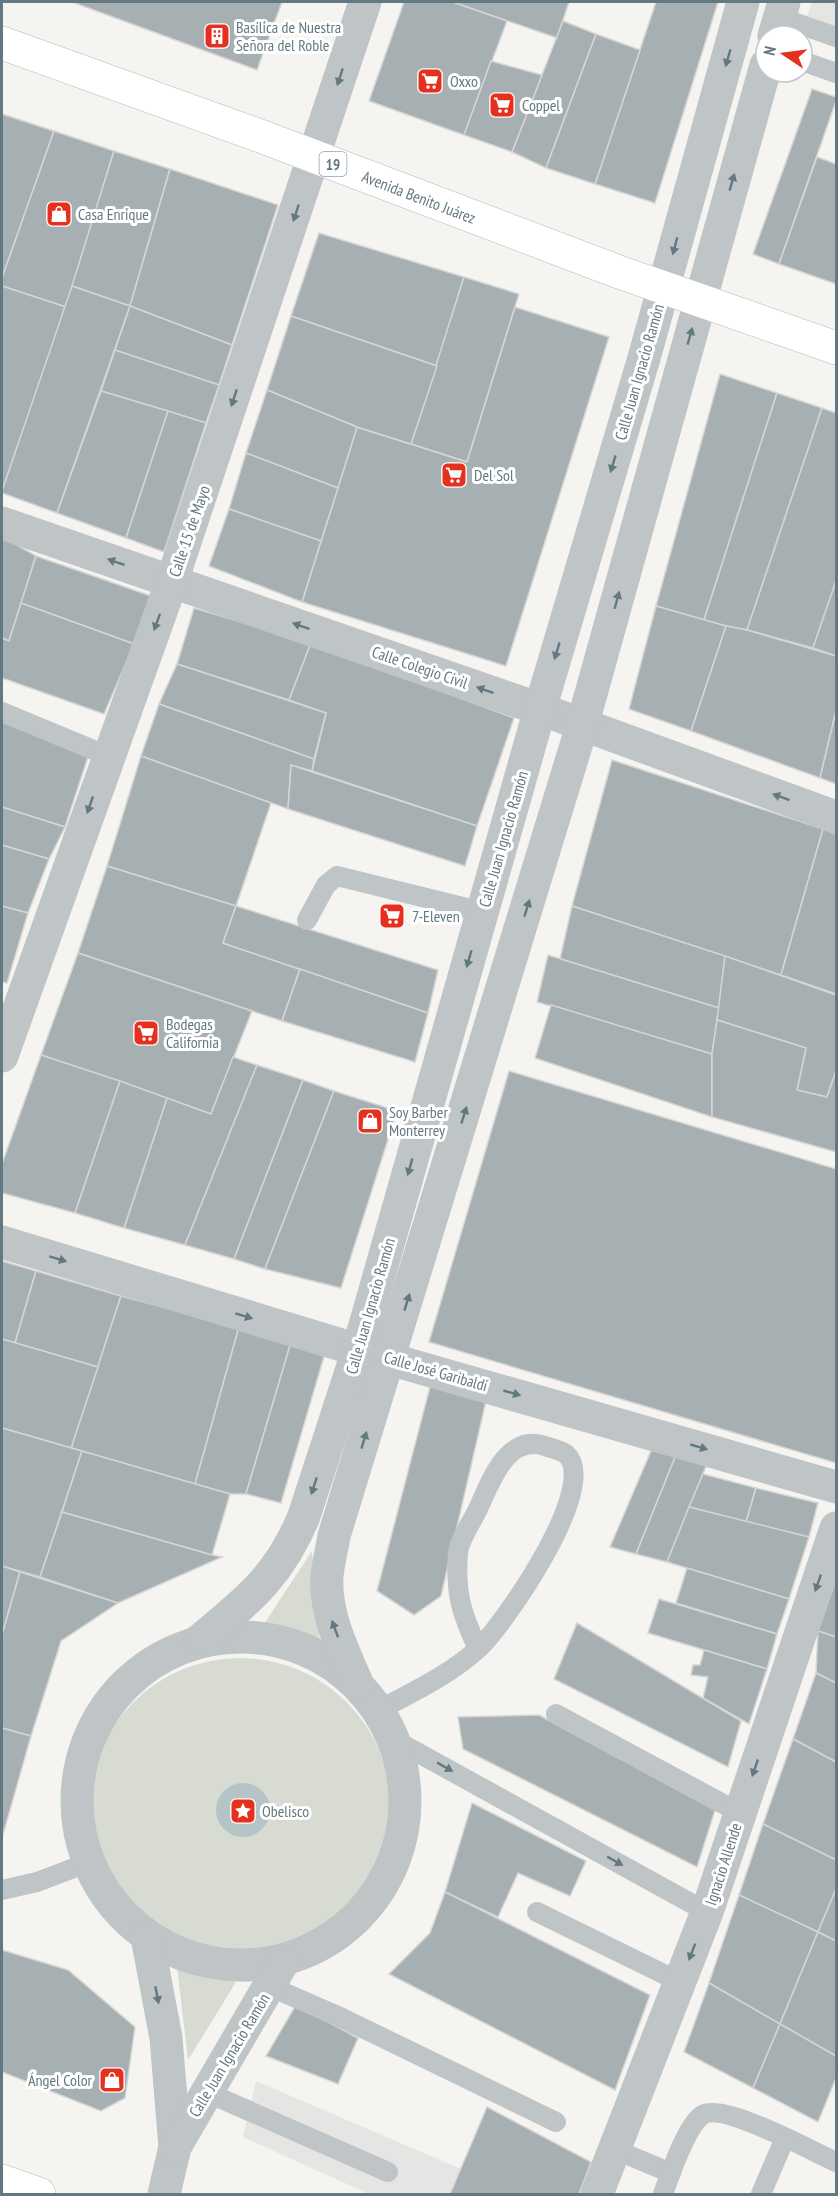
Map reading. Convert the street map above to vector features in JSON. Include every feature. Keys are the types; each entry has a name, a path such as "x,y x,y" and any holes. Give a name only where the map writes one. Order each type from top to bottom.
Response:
{"main road":[{"name":"Avenida Benito Juárez","path":"2,43 619,272 837,348"},
{"path":"2,2181 39,2194"}],"street":[{"name":"Calle 15 de Mayo","path":"2,1056 172,581 365,2"},
{"name":"Calle Juan Ignacio Ramón","path":"200,1640 258,1592 294,1542 358,1350 540,709 664,286 743,2"},
{"name":"Calle Juan Ignacio Ramón","path":"357,1683 332,1622 327,1578 334,1536 582,726 761,84"},
{"name":"Calle Colegio Civil","path":"2,523 540,709 837,817"},
{"name":"Calle José Garibaldi","path":"2,1242 358,1350 837,1487"},
{"name":"Ignacio Allende","path":"597,2194 707,1912 837,1528"},
{"path":"242,1635 284,1641 323,1657 357,1683 379,1710 393,1739 403,1770 405,1812 397,1853 378,1891 352,1923 276,1974 188,1958 147,1937 112,1904 87,1863 77,1824 77,1784 86,1745 104,1709 130,1678 163,1655 200,1640 242,1635"},
{"name":"Calle Juan Ignacio Ramón","path":"147,1937 166,2038 175,2147"},
{"name":"Calle Juan Ignacio Ramón","path":"164,2194 175,2147 276,1974"}],"lane":[{"path":"779,18 837,37"},
{"path":"814,65 837,73"},
{"path":"2,712 108,756"},
{"path":"308,920 326,885 337,876 483,912"},
{"path":"379,1710 428,1684 478,1648 509,1615 568,1507 574,1482 572,1462 565,1453 539,1444 520,1445 508,1455 496,1471 459,1549 458,1598 478,1648"},
{"path":"556,1714 740,1813"},
{"path":"393,1739 707,1912"},
{"path":"2,1890 37,1882 87,1863"},
{"path":"537,1912 680,1982"},
{"path":"276,1974 342,2018 556,2122"},
{"path":"206,2092 388,2172"},
{"path":"663,2194 693,2126 701,2115 714,2111 733,2116 837,2162"},
{"path":"761,2194 785,2138"},
{"path":"616,2150 671,2173"}],"shaded area":[{"path":"812,2 836,2 836,43 814,35 814,24 804,24"},
{"path":"312,1551 320,1644 262,1627"},
{"path":"225,1658 255,1658 298,1669 324,1683 357,1713 380,1751 385,1765 391,1794 391,1824 380,1867 366,1893 347,1916 324,1935 298,1949 255,1960 225,1960 182,1949 156,1935 123,1905 100,1867 95,1853 89,1824 89,1794 100,1751 114,1725 144,1692 182,1669 196,1664"},
{"path":"243,1783 253,1785 262,1791 268,1800 270,1810 268,1820 262,1829 253,1835 243,1837 233,1835 224,1829 218,1820 216,1810 218,1800 224,1791 233,1785"},
{"path":"177,1967 236,1982 188,2060 188,2059"},
{"path":"256,2081 461,2169 450,2194 369,2194 243,2137"}],"building":[{"name":"Basílica de Nuestra Señora del Roble","path":"72,2 282,2 257,70"},
{"name":"Oxxo","path":"404,2 453,2 507,21 464,135 369,101"},
{"path":"453,2 569,2 557,38"},
{"path":"656,2 718,2 655,203 595,184"},
{"path":"563,21 596,34 546,168 512,152"},
{"path":"596,34 640,50 595,184 546,168"},
{"name":"Coppel","path":"491,61 542,75 512,152 464,135"},
{"path":"812,89 836,97 836,101 779,264 753,254"},
{"path":"2,114 54,131 2,278"},
{"name":"Casa Enrique","path":"54,131 114,151 66,307 2,286 2,278"},
{"path":"114,151 170,169 130,306 72,286"},
{"path":"817,157 836,164 836,284 779,264"},
{"path":"170,169 278,205 232,345 130,306"},
{"path":"319,233 464,277 437,366 291,316"},
{"path":"464,277 519,294 467,462 411,444"},
{"path":"2,286 66,307 2,491"},
{"path":"72,286 130,306 57,513 2,493 2,491"},
{"path":"130,306 232,345 219,385 115,350"},
{"name":"Del Sol","path":"515,307 609,337 506,666 302,602 357,427 467,462"},
{"path":"291,316 437,366 411,444 357,427 267,390"},
{"path":"115,350 219,385 206,423 101,391"},
{"path":"720,374 777,393 704,620 656,606"},
{"path":"267,390 357,427 338,488 246,453"},
{"path":"101,391 168,411 126,538 57,513"},
{"path":"777,393 822,408 747,630 704,620"},
{"path":"822,408 836,413 836,581 813,648 747,630"},
{"path":"168,411 206,423 164,552 126,538"},
{"path":"246,453 338,488 321,541 229,509"},
{"path":"229,509 321,541 302,602 209,566"},
{"path":"2,536 36,556 9,641 2,638"},
{"path":"36,556 151,596 134,644 21,603"},
{"path":"836,581 836,656 813,648"},
{"path":"21,603 134,644 104,714 2,678 2,638 9,641"},
{"path":"656,606 726,626 691,731 629,709"},
{"path":"194,608 311,643 289,700 177,664"},
{"path":"726,626 836,656 836,711 820,778 691,731"},
{"path":"311,643 514,718 477,826 312,771 326,713 289,700"},
{"path":"177,664 326,713 314,759 159,704"},
{"path":"159,704 314,759 312,771 291,765 288,809 141,756"},
{"path":"836,711 836,784 820,778"},
{"path":"2,722 89,754 65,827 2,807"},
{"path":"141,756 271,803 236,906 107,866"},
{"path":"612,760 823,829 781,975 572,906"},
{"path":"291,765 477,826 465,866 288,809"},
{"path":"2,807 65,827 49,859 2,845"},
{"path":"823,829 836,834 836,994 781,975"},
{"path":"2,845 49,859 28,913 2,906"},
{"path":"107,866 236,906 223,943 300,969 282,1021 78,953"},
{"path":"2,906 28,913 7,983 2,982"},
{"path":"236,906 438,970 428,1013 223,943"},
{"path":"572,906 725,956 719,1008 560,959"},
{"name":"Bodegas California","path":"78,953 252,1011 211,1114 41,1055"},
{"path":"548,955 719,1008 712,1054 537,1002"},
{"path":"725,956 836,995 836,1071 827,1097 797,1090 806,1048 717,1020"},
{"path":"300,969 428,1013 415,1062 282,1021"},
{"path":"551,1005 712,1054 712,1117 535,1058"},
{"path":"717,1020 806,1048 797,1090 827,1097 836,1071 836,1152 712,1117 712,1054"},
{"path":"41,1055 120,1081 75,1213 2,1193 2,1164"},
{"path":"233,1057 257,1065 185,1245 124,1228 167,1098 211,1114"},
{"path":"257,1065 303,1080 234,1259 185,1245"},
{"path":"509,1071 836,1169 836,1463 429,1342"},
{"path":"303,1080 334,1091 265,1269 234,1259"},
{"path":"120,1081 167,1098 124,1228 75,1213"},
{"path":"334,1091 397,1111 341,1288 265,1269"},
{"path":"2,1261 36,1271 15,1343 2,1339"},
{"path":"36,1271 121,1296 98,1367 15,1343"},
{"path":"121,1296 239,1327 195,1484 71,1448"},
{"path":"239,1327 291,1342 246,1494 230,1494 195,1484"},
{"path":"2,1339 98,1367 71,1448 2,1428"},
{"path":"291,1342 325,1353 281,1503 246,1494"},
{"path":"431,1383 486,1401 441,1596 414,1615 377,1591"},
{"path":"2,1428 82,1451 40,1577 2,1566"},
{"path":"654,1444 678,1450 636,1554 610,1547"},
{"path":"678,1450 709,1459 667,1562 636,1554"},
{"path":"82,1451 230,1494 212,1555 62,1512"},
{"path":"703,1474 756,1488 746,1522 689,1507"},
{"path":"756,1488 818,1503 809,1537 746,1522"},
{"path":"689,1507 809,1537 789,1599 667,1562"},
{"path":"62,1512 222,1557 118,1603 40,1577"},
{"path":"2,1566 20,1572 2,1635"},
{"path":"687,1568 789,1599 777,1634 676,1603"},
{"path":"20,1572 118,1603 61,1641 31,1736 2,1728 2,1635"},
{"path":"836,1579 836,1637 818,1631"},
{"path":"659,1599 777,1634 767,1669 648,1633"},
{"path":"577,1623 741,1721 728,1767 554,1679"},
{"path":"818,1631 836,1637 836,1683 816,1673"},
{"path":"704,1650 767,1669 749,1724 703,1698 708,1677 691,1675 693,1665 700,1665"},
{"path":"816,1673 836,1683 836,1762 793,1739"},
{"path":"539,1715 715,1810 697,1867 463,1749 458,1717"},
{"path":"2,1728 31,1736 2,1838"},
{"path":"793,1739 836,1762 836,1860 763,1824"},
{"path":"472,1803 586,1861 570,1896 518,1873 498,1917 445,1892"},
{"path":"763,1824 836,1860 836,1889 818,1932 739,1895"},
{"path":"836,1889 836,1941 818,1932"},
{"path":"445,1892 650,1995 615,2090 389,1974 430,1933"},
{"path":"739,1895 818,1932 780,2024 709,1983"},
{"path":"818,1932 836,1941 836,2056 780,2024"},
{"path":"2,1950 68,1970 135,2027 125,2098 101,2111 2,2072"},
{"path":"709,1983 780,2024 753,2088 684,2052"},
{"path":"296,2005 358,2038 338,2084 266,2056"},
{"path":"780,2024 836,2056 836,2078 818,2122 753,2088"},
{"path":"487,2107 591,2162 579,2194 450,2194"}],"place":[{"name":"Basílica de Nuestra Señora del Roble","path":"217,36"},
{"name":"Oxxo","path":"430,81"},
{"name":"Coppel","path":"502,105"},
{"name":"Casa Enrique","path":"59,214"},
{"name":"Del Sol","path":"454,475"},
{"name":"7-Eleven","path":"392,916"},
{"name":"Bodegas California","path":"146,1033"},
{"name":"Soy Barber Monterrey","path":"370,1121"},
{"name":"Obelisco","path":"243,1811"},
{"name":"Ángel Color","path":"112,2080"}]}
